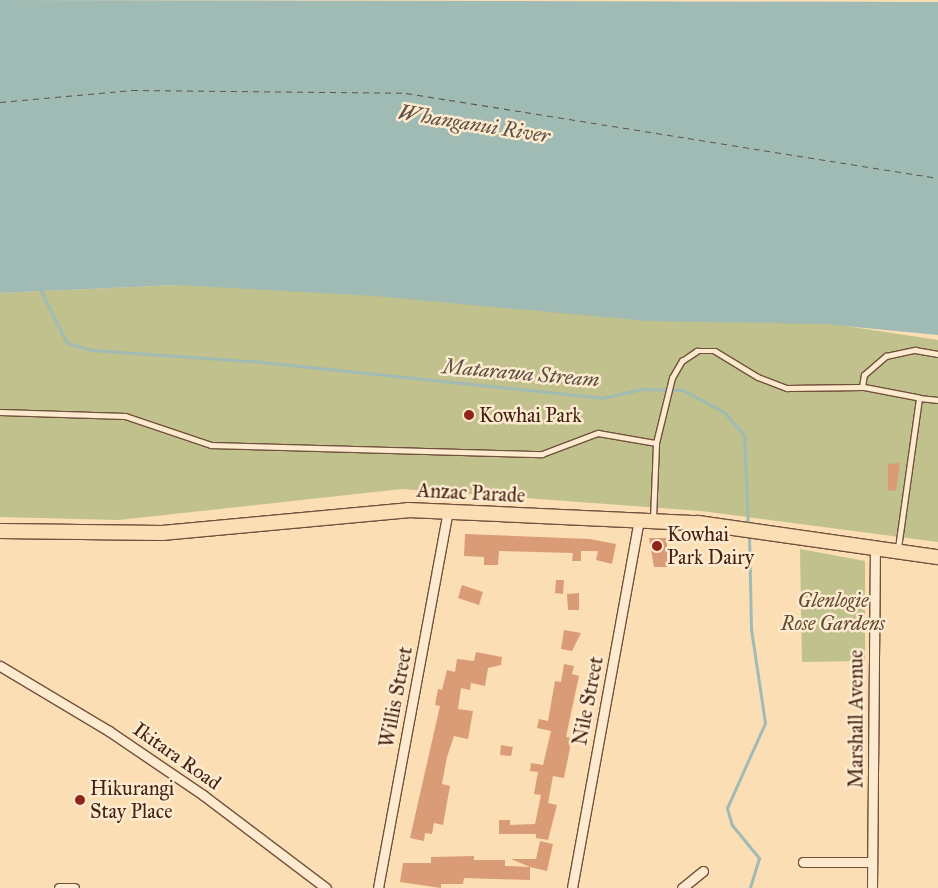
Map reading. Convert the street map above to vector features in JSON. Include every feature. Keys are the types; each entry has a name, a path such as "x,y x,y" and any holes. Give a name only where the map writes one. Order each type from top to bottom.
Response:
{"main road":[{"name":"Anzac Parade","path":"0,531 162,533 356,512 448,512 646,521 736,528 875,550 938,557"}],"street":[{"name":"Willis Street","path":"378,888 448,512"},
{"name":"Nile Street","path":"572,888 646,521"},
{"name":"Marshall Avenue","path":"872,888 875,550"},
{"name":"Ikitara Road","path":"0,666 109,730 203,795 326,888"},
{"path":"803,862 872,862"},
{"path":"682,888 703,871"},
{"path":"59,888 74,888"}],"lane":[{"path":"646,521 656,442 664,399 672,378 682,361 707,350 787,388 862,387 938,400"},
{"path":"862,387 864,375 886,356 915,350 938,354"},
{"path":"897,552 918,398"},
{"path":"0,412 125,416 211,446 542,454 598,432 656,442"}],"green space":[{"name":"Kowhai Park","path":"178,285 269,285 780,316 938,340 938,542 701,511 402,489 119,520 0,517 0,293"},
{"name":"Glenlogie Rose Gardens","path":"800,549 865,561 865,661 802,662"}],"water":[{"name":"Whanganui River","path":"0,0 938,2 938,335 823,324 648,321 374,296 178,285 0,293"}],"building":[{"path":"900,463 896,491 888,490 888,464"},
{"path":"465,534 590,539 616,544 612,564 596,560 598,551 581,551 581,561 572,561 573,553 499,551 498,565 484,565 484,557 464,556"},
{"path":"649,538 667,538 667,567 654,567"},
{"path":"556,580 564,580 563,594 555,593"},
{"path":"462,585 483,592 479,605 458,598"},
{"path":"579,593 579,610 568,610 567,594"},
{"path":"564,630 581,633 572,651 561,649"},
{"path":"476,652 502,657 501,665 488,668 485,686 471,683 470,690 461,688 458,709 473,711 468,739 454,736 447,757 442,784 450,786 443,825 434,823 432,834 425,833 424,841 410,838 440,706 435,705 438,689 442,690 447,670 455,672 457,659 474,661"},
{"path":"564,664 574,666 572,674 579,676 566,737 572,738 564,778 553,776 548,803 557,805 548,840 536,838 536,834 499,834 499,820 510,820 510,825 535,824 541,795 534,794 538,772 530,771 531,763 543,765 551,731 537,728 539,719 548,721 555,681 561,682"},
{"path":"501,745 513,747 511,756 500,755"},
{"path":"540,841 553,844 547,871 530,867 511,859 536,859"},
{"path":"474,856 474,860 505,860 505,866 530,867 530,880 464,878 463,884 441,884 441,888 400,882 403,863 431,863 431,857"}],"waterway":[{"name":"Matarawa Stream","path":"39,287 67,343 92,350 262,362 602,398 642,389 683,390 724,412 744,435 748,527"},
{"name":"Matarawa Stream","path":"749,533 751,629 765,723 727,808 732,825 759,858 750,888"}],"ferry route":[{"path":"0,102 132,90 406,93 938,178"}],"place":[{"name":"Kowhai Park","path":"469,415"},
{"name":"Kowhai Park Dairy","path":"657,546"},
{"name":"Hikurangi Stay Place","path":"80,800"}]}
